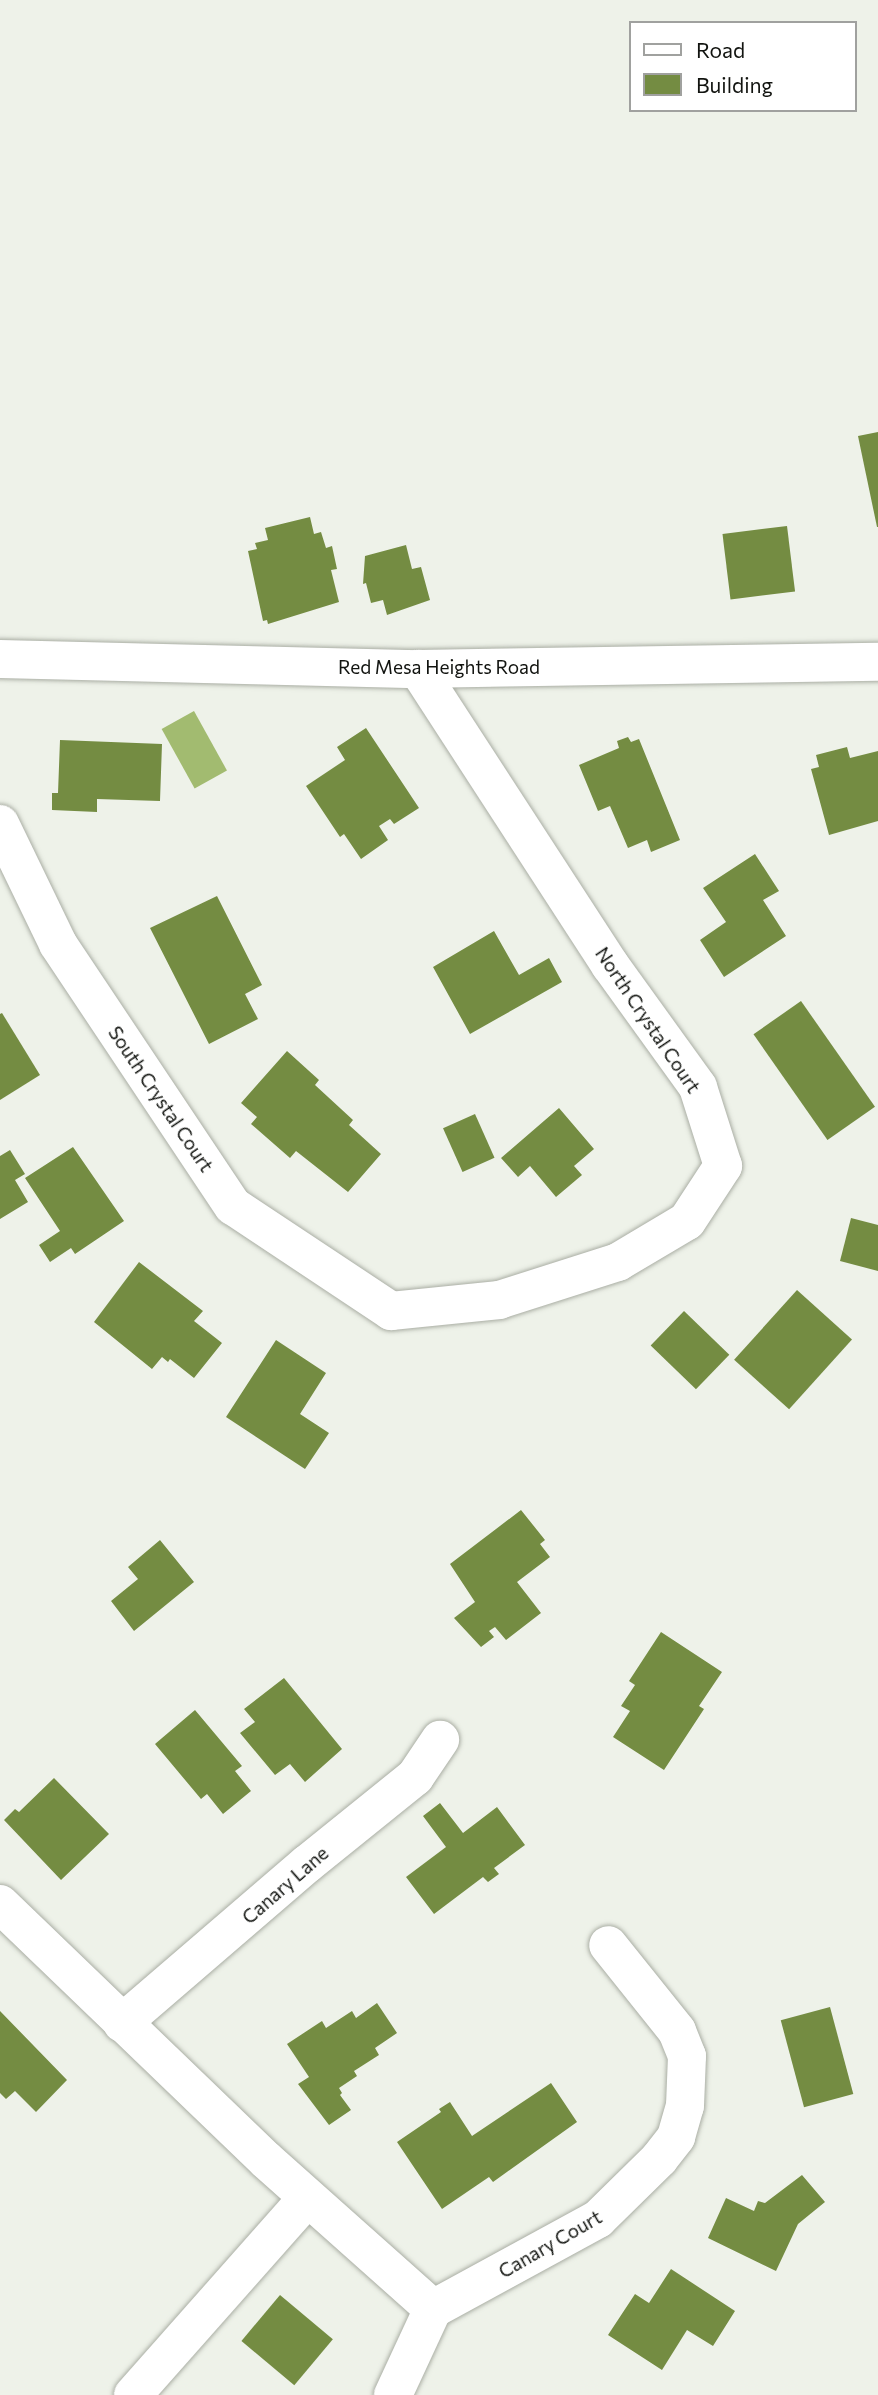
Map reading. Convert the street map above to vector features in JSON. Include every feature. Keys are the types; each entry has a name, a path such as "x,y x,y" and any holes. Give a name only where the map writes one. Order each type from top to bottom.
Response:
{"street":[{"name":"Red Mesa Heights Road","path":"0,659 418,669 878,662"},
{"name":"North Crystal Court","path":"391,1311 499,1300 618,1262 687,1221 723,1166 698,1087 610,965 418,669"},
{"name":"South Crystal Court","path":"0,824 58,944 233,1206 391,1311"},
{"name":"Canary Lane","path":"122,2023 307,1864 415,1777 440,1740"},
{"path":"0,1904 307,2198 433,2309 393,2395"},
{"name":"Canary Court","path":"433,2309 598,2219 660,2159 676,2137 685,2106 687,2056 677,2031 608,1945"},
{"path":"133,2395 307,2198"}],"shaded area":[{"path":"194,711 227,770 195,788 162,729"}],"building":[{"path":"878,432 878,527 877,527 858,436"},
{"path":"310,517 314,534 321,532 326,548 332,546 337,569 331,570 339,602 268,624 267,620 263,621 248,551 257,549 255,543 268,540 265,528"},
{"path":"787,526 795,592 731,599 722,534"},
{"path":"406,545 412,569 421,567 430,600 387,615 383,600 371,603 366,583 363,584 365,556"},
{"path":"366,728 419,808 394,824 390,819 379,826 388,840 361,859 344,834 340,837 306,786 345,760 337,747"},
{"path":"628,737 631,742 639,739 680,840 651,852 647,840 628,848 610,806 598,811 579,765 619,748 617,741"},
{"path":"60,740 162,744 160,801 97,799 97,812 52,810 52,793 58,793"},
{"path":"847,747 850,758 878,751 878,821 829,835 811,769 819,767 816,755"},
{"path":"755,854 779,891 763,900 786,936 724,977 700,940 726,922 703,888"},
{"path":"217,896 262,985 245,994 258,1019 209,1044 150,928"},
{"path":"494,931 519,975 549,958 562,982 470,1034 433,967"},
{"path":"801,1001 875,1107 827,1140 753,1034"},
{"path":"2,1013 40,1075 0,1100 0,1014"},
{"path":"287,1051 319,1080 315,1085 353,1120 349,1125 381,1154 348,1192 296,1151 290,1158 251,1124 257,1117 241,1103"},
{"path":"559,1108 594,1149 574,1166 582,1175 556,1197 530,1166 518,1177 501,1158"},
{"path":"475,1114 495,1158 463,1172 443,1128"},
{"path":"73,1147 124,1221 75,1254 71,1248 50,1262 39,1245 60,1231 25,1178"},
{"path":"10,1150 25,1174 15,1180 28,1202 0,1219 0,1156"},
{"path":"851,1218 878,1225 878,1271 840,1261"},
{"path":"139,1262 203,1311 194,1321 222,1343 194,1378 170,1359 168,1362 162,1357 152,1369 94,1322"},
{"path":"797,1290 852,1340 789,1409 734,1360"},
{"path":"684,1311 729,1355 696,1389 651,1346"},
{"path":"276,1340 326,1373 300,1414 329,1433 305,1469 226,1417"},
{"path":"521,1510 545,1540 540,1544 550,1557 517,1582 541,1613 506,1640 495,1627 489,1631 494,1637 481,1647 454,1618 475,1602 450,1564"},
{"path":"160,1540 194,1582 134,1631 111,1601 138,1579 128,1567"},
{"path":"661,1632 722,1672 699,1706 704,1709 664,1770 613,1737 630,1711 621,1706 635,1685 629,1681"},
{"path":"284,1678 342,1749 305,1782 290,1764 275,1775 240,1733 255,1722 244,1709"},
{"path":"195,1710 242,1766 235,1771 251,1791 223,1814 207,1794 201,1799 155,1744"},
{"path":"54,1778 109,1834 61,1880 4,1820 15,1809 19,1812"},
{"path":"440,1803 463,1833 497,1807 525,1845 494,1868 499,1874 488,1882 483,1877 434,1914 406,1877 446,1847 423,1816"},
{"path":"377,2003 397,2033 375,2048 379,2055 354,2071 357,2076 339,2088 342,2093 340,2095 351,2110 329,2125 298,2084 309,2077 287,2044 322,2021 326,2028 352,2011 356,2018"},
{"path":"830,2007 853,2094 804,2107 781,2020"},
{"path":"0,2011 67,2080 36,2112 15,2091 6,2099 0,2093"},
{"path":"551,2083 577,2122 493,2182 489,2177 442,2209 397,2142 441,2112 439,2109 450,2102 472,2136"},
{"path":"802,2175 825,2202 798,2224 776,2271 708,2238 726,2198 754,2211 758,2201 765,2203"},
{"path":"671,2269 735,2311 713,2346 687,2330 662,2370 608,2335 635,2294 649,2303"},
{"path":"280,2295 333,2339 294,2385 241,2341"}]}
